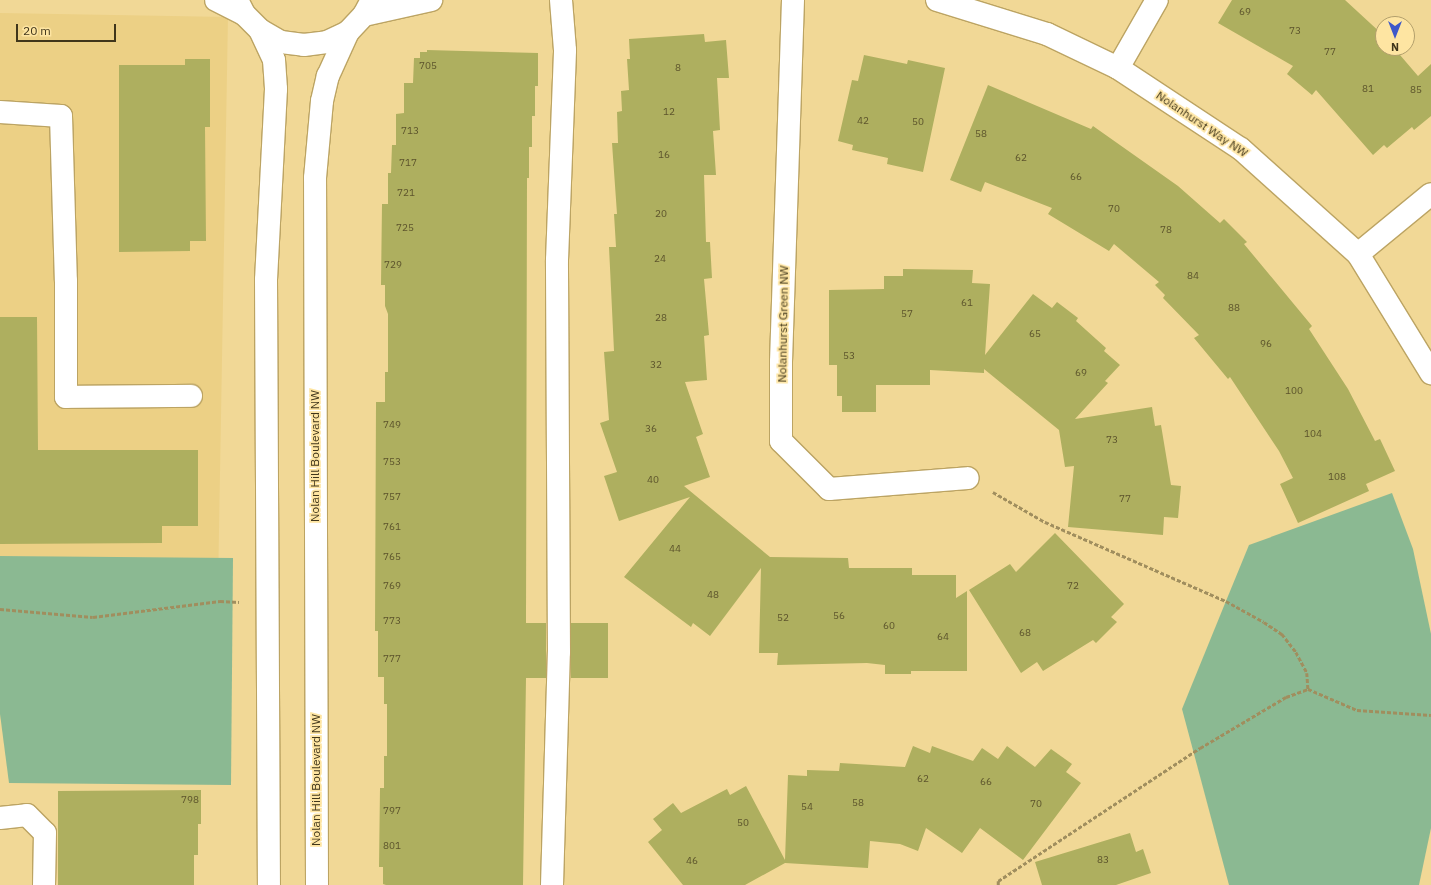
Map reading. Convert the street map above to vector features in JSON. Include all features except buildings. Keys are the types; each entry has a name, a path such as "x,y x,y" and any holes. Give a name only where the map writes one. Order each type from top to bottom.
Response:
{"street":[{"path":"216,0 241,7 260,30 274,60 276,89 266,280 270,602 269,885"},
{"path":"260,30 281,42 304,45 327,42 348,32 368,8 431,0"},
{"path":"552,885 559,652 556,260 565,50 561,0"},
{"name":"Nolanhurst Green NW","path":"793,0 781,362 781,441 829,489 968,478"},
{"name":"Nolanhurst Way NW","path":"937,0 1047,34 1118,68 1241,148 1358,254 1431,373"},
{"path":"1118,68 1157,0"},
{"name":"Nolan Hill Boulevard NW","path":"317,885 316,178 322,101 328,76 348,32"},
{"path":"0,112 61,116 66,281 66,397 191,396"},
{"path":"1358,254 1431,194"},
{"path":"0,818 27,815 44,834 44,885"}],"path":[{"path":"968,478 1045,522 1226,601 1270,626 1282,634 1296,652 1307,673 1308,689"},
{"path":"0,609 93,617 220,601 270,602"},
{"path":"998,885 998,881 1200,748 1286,697 1308,689 1357,710 1431,715"}],"shaded area":[{"path":"0,13 228,17 218,560 0,556"}],"green space":[{"path":"1392,493 1413,549 1431,634 1431,828 1419,885 1229,885 1182,709 1249,545"},
{"path":"0,556 233,558 231,785 9,783 0,714"}]}
